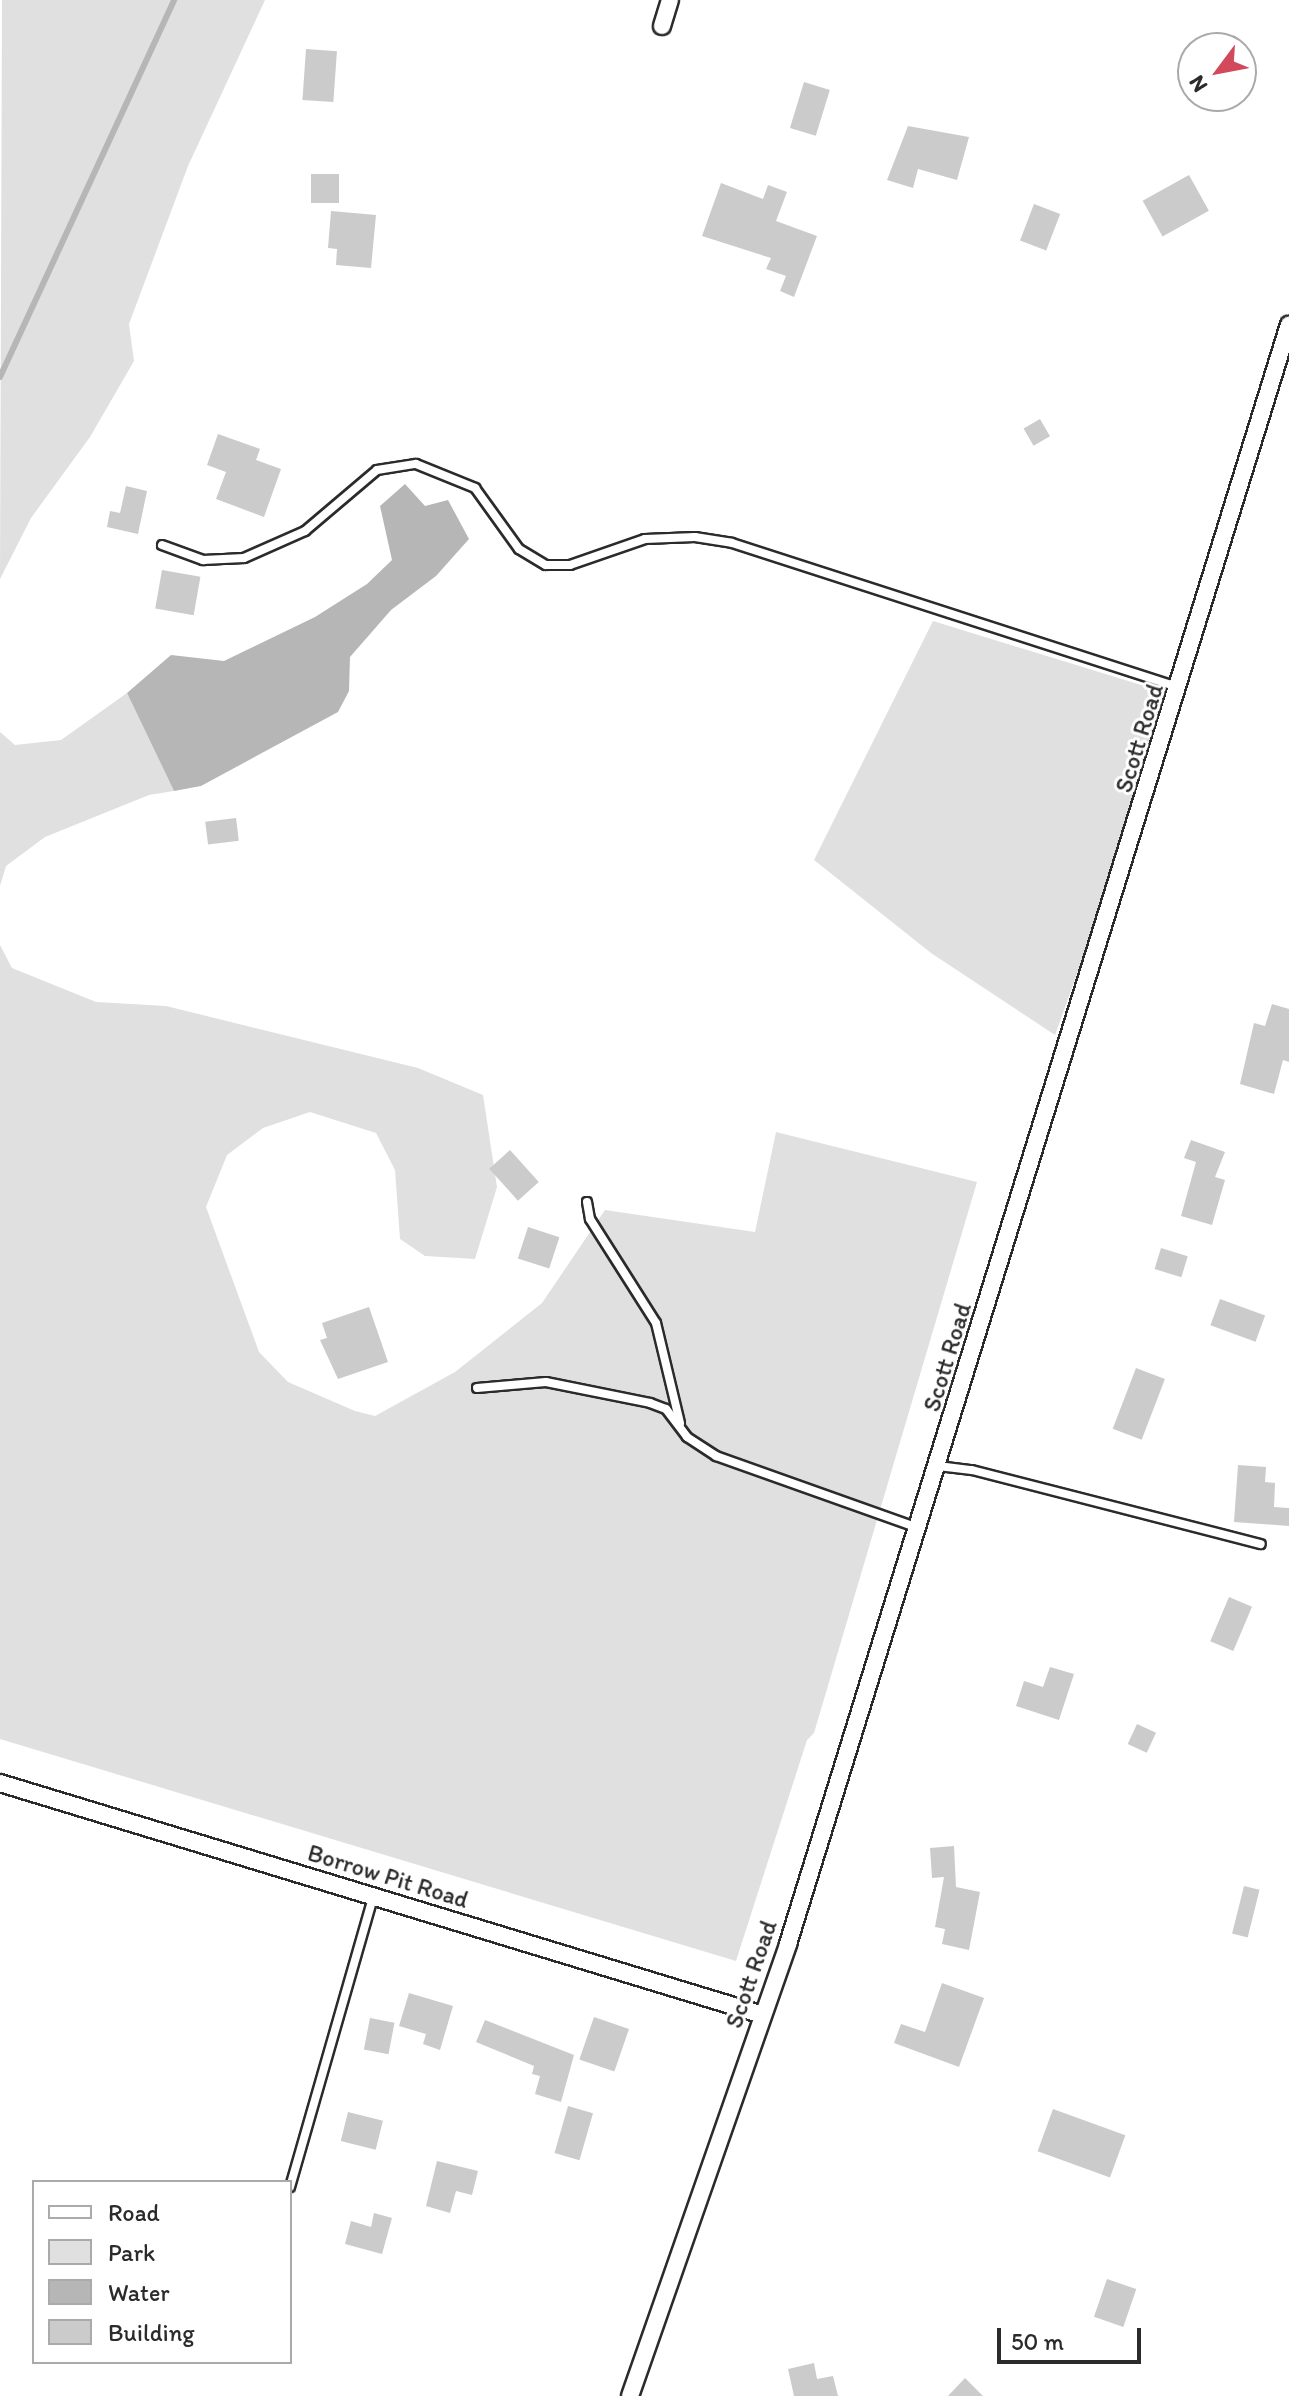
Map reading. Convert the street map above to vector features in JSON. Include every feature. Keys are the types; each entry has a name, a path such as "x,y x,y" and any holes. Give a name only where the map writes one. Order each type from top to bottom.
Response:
{"street":[{"path":"662,26 670,0"},
{"name":"Scott Road","path":"630,2396 763,2015 938,1466 1289,325"},
{"name":"Borrow Pit Road","path":"0,1783 763,2015"}],"lane":[{"path":"162,545 203,560 244,558 305,531 377,470 416,464 475,488 519,549 546,565 570,565 645,539 695,537 732,543 1180,687"},
{"path":"587,1202 590,1219 656,1323 680,1424"},
{"path":"477,1388 546,1382 650,1403 666,1409 687,1437 716,1456 918,1528"},
{"path":"938,1466 972,1470 1261,1544"},
{"path":"292,2180 373,1896"}],"green space":[{"path":"2,0 265,0 188,166 129,324 134,361 90,437 31,518 0,579"},
{"path":"933,621 1177,696 1055,1035 931,953 814,860"},
{"path":"127,693 174,791 149,795 45,837 6,866 0,886 0,732 15,745 61,740"},
{"path":"0,945 12,968 96,1002 166,1006 418,1068 483,1095 497,1187 475,1259 425,1256 400,1239 395,1170 376,1133 310,1112 263,1128 227,1155 206,1207 259,1352 288,1382 355,1411 375,1416 455,1372 542,1303 605,1210 755,1232 776,1132 977,1182 814,1733 807,1740 736,1961 0,1739"}],"water":[{"path":"405,484 425,506 448,500 469,539 436,576 391,610 350,657 349,691 338,712 201,786 174,791 127,693 171,655 224,661 315,617 367,584 392,560 380,506"}],"building":[{"path":"306,49 337,51 333,102 302,100"},
{"path":"804,82 830,90 816,136 790,128"},
{"path":"908,126 969,137 957,180 918,169 913,188 887,180"},
{"path":"311,174 339,174 339,203 311,203"},
{"path":"1189,175 1209,211 1163,237 1143,201"},
{"path":"721,183 763,199 768,185 787,192 776,221 817,236 794,297 780,291 786,276 766,269 771,258 702,236"},
{"path":"1034,204 1060,214 1046,250 1020,240"},
{"path":"331,211 376,215 371,268 336,265 337,249 328,248"},
{"path":"1040,419 1050,436 1034,446 1024,428"},
{"path":"218,434 260,449 256,460 281,469 264,517 216,499 226,472 207,465"},
{"path":"126,486 147,491 138,534 107,527 110,511 120,513"},
{"path":"162,570 200,577 194,615 155,608"},
{"path":"236,818 239,841 208,845 205,822"},
{"path":"1272,1004 1289,1009 1289,1062 1283,1060 1274,1094 1240,1084 1254,1023 1265,1026"},
{"path":"1191,1140 1225,1152 1215,1177 1225,1180 1212,1225 1181,1216 1196,1162 1184,1158"},
{"path":"510,1150 539,1182 518,1201 489,1169"},
{"path":"528,1227 559,1237 549,1269 518,1258"},
{"path":"1161,1248 1188,1256 1181,1277 1155,1269"},
{"path":"1220,1299 1265,1315 1256,1342 1210,1325"},
{"path":"369,1307 388,1362 338,1379 320,1340 327,1338 322,1323"},
{"path":"1136,1368 1165,1379 1142,1440 1113,1429"},
{"path":"1238,1465 1266,1467 1265,1482 1275,1483 1274,1507 1289,1508 1289,1526 1234,1522"},
{"path":"1229,1597 1252,1607 1233,1651 1210,1641"},
{"path":"1050,1667 1074,1674 1059,1720 1016,1706 1024,1681 1043,1687"},
{"path":"1137,1724 1156,1733 1147,1753 1128,1744"},
{"path":"954,1846 956,1887 980,1892 969,1950 942,1944 945,1929 935,1927 944,1877 932,1878 930,1848"},
{"path":"1244,1886 1260,1890 1248,1937 1232,1934"},
{"path":"942,1983 984,1998 959,2067 894,2043 901,2024 925,2032"},
{"path":"409,1993 453,2006 440,2050 423,2044 426,2034 399,2026"},
{"path":"594,2017 629,2029 614,2072 579,2060"},
{"path":"370,2018 395,2023 388,2054 364,2049"},
{"path":"485,2020 574,2055 561,2102 535,2094 540,2076 532,2074 534,2066 476,2042"},
{"path":"568,2106 593,2113 579,2160 554,2153"},
{"path":"1053,2109 1125,2135 1110,2178 1038,2151"},
{"path":"348,2112 383,2121 376,2150 341,2141"},
{"path":"437,2161 478,2171 472,2195 456,2191 450,2213 426,2206"},
{"path":"374,2213 392,2218 382,2254 345,2244 351,2221 371,2227"},
{"path":"1107,2279 1136,2289 1123,2327 1094,2317"},
{"path":"814,2363 817,2379 833,2376 838,2396 794,2396 788,2369"},
{"path":"965,2378 983,2396 948,2396"}],"waterway":[{"path":"0,377 174,0"}]}
